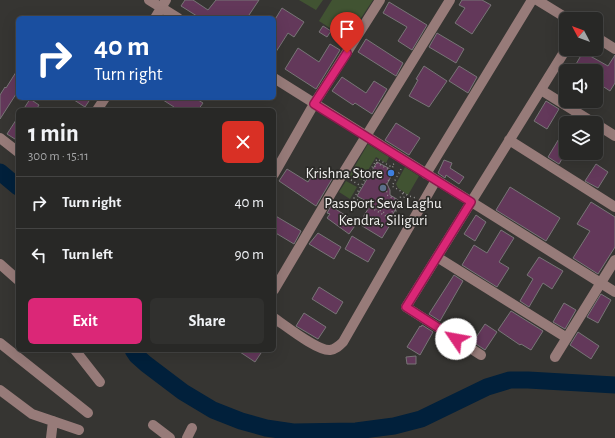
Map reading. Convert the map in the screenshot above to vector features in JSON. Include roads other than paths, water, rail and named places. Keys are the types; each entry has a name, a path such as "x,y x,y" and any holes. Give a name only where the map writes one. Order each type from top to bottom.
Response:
{"street":[{"path":"150,0 164,4 176,16"},
{"path":"276,170 314,104 380,0"},
{"path":"276,287 342,175 450,0"},
{"path":"426,174 532,0"},
{"path":"537,0 559,13"},
{"path":"156,16 164,4"},
{"path":"603,41 615,49"},
{"path":"481,355 406,307 562,56"},
{"path":"276,79 615,292"},
{"path":"541,90 582,116"},
{"path":"603,129 615,136"},
{"path":"0,138 16,150"},
{"path":"510,140 615,207"},
{"path":"276,319 320,348 329,350 339,346 343,342 436,180"},
{"path":"437,257 567,338"},
{"path":"555,357 615,260"},
{"path":"2,268 16,278"},
{"path":"0,343 88,413"},
{"path":"77,352 100,382"},
{"path":"0,390 32,414 79,430"},
{"path":"51,438 53,422"},
{"path":"153,425 170,438"},
{"path":"187,438 192,428"}],"waterway":[{"path":"0,172 16,185"},
{"path":"134,352 146,364 183,392 213,410 241,421 266,428 293,432 356,431 394,426 421,419 487,387 510,380 615,385"}],"place":[{"name":"Krishna Store","path":"391,173"},
{"name":"Passport Seva Laghu Kendra, Siliguri","path":"383,188"}]}
